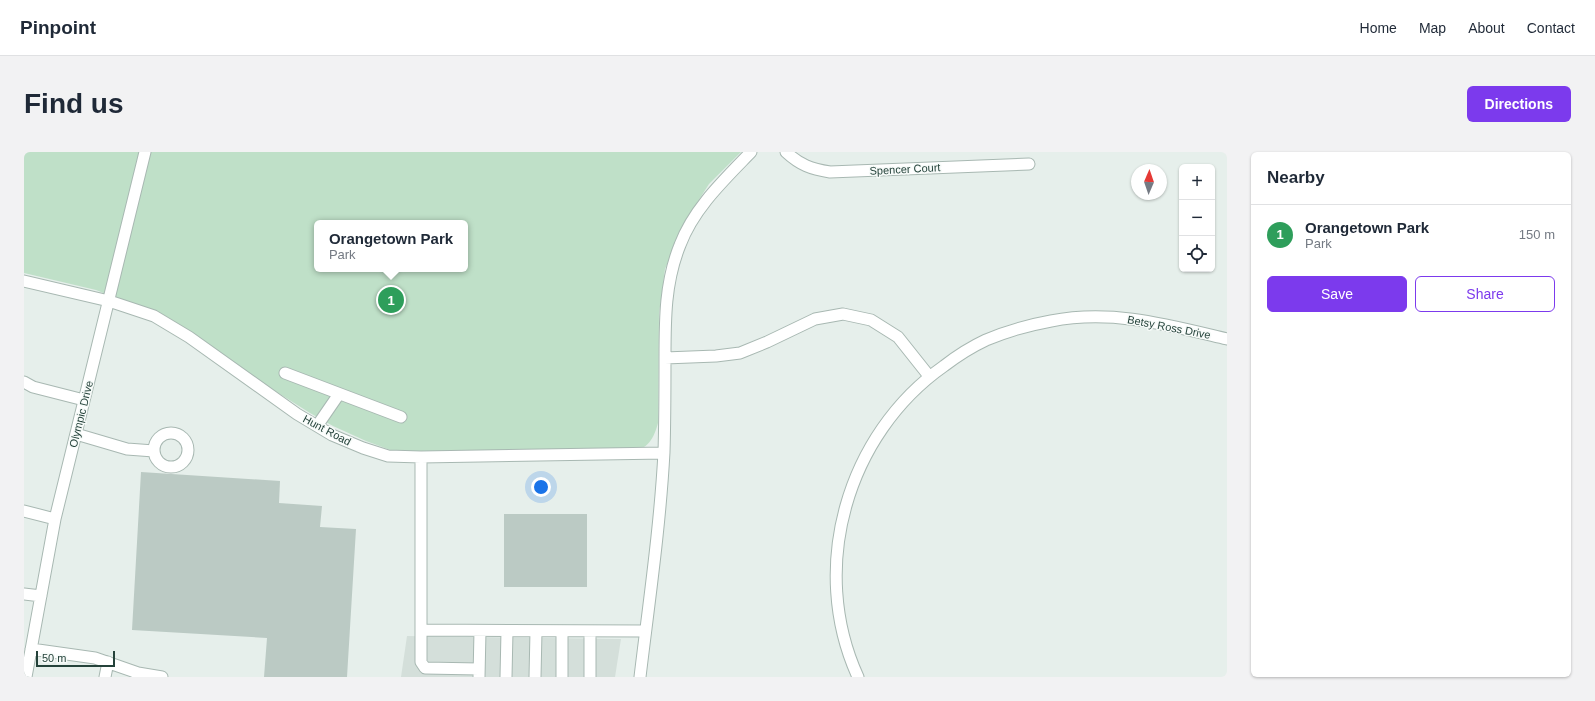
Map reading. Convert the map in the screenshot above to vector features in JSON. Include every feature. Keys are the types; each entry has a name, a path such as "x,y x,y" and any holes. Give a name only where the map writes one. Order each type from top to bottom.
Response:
{"street":[{"name":"Olympic Drive","path":"26,677 55,519 145,152"},
{"path":"640,677 660,506 664,453 665,314 670,276 680,244 694,216 717,188 751,152"},
{"name":"Spencer Court","path":"786,152 797,162 814,170 830,172 1029,164"},
{"name":"Hunt Road","path":"24,281 109,301 154,316 189,337 272,397 332,435 363,448 388,456 421,457 664,453"},
{"path":"665,358 716,356 740,353 815,319 843,314 871,320 898,337 929,376"},
{"name":"Betsy Ross Drive","path":"858,677 851,662 842,631 836,597 836,561 840,527 849,492 862,462 878,434 894,413 929,376 958,356 985,341 1017,328 1090,316 1128,317 1161,323 1227,339"},
{"path":"285,373 401,417"},
{"path":"24,382 33,386 84,400"},
{"path":"317,426 339,394"},
{"path":"76,434 128,449 154,451"},
{"path":"421,457 421,662 425,668 432,673 479,673 480,631"},
{"path":"24,511 55,519"},
{"path":"24,594 41,596"},
{"path":"421,630 645,631"},
{"path":"506,677 507,631"},
{"path":"535,677 536,631"},
{"path":"562,631 562,677"},
{"path":"590,631 590,677"},
{"path":"31,649 95,658 138,675 162,677"},
{"path":"105,677 108,662"}],"shaded area":[{"path":"407,636 621,639 615,677 401,677"}],"green space":[{"path":"24,152 741,152 709,184 686,220 665,269 659,314 658,423 652,438 646,446 637,450 393,451 333,426 310,413 253,377 174,322 96,290 24,273"}],"building":[{"path":"141,472 280,481 279,503 322,506 320,527 356,529 347,677 264,677 267,638 132,630"},
{"path":"504,514 587,514 587,587 504,587"}],"place":[{"name":"Orangetown Park","path":"391,300"}]}
